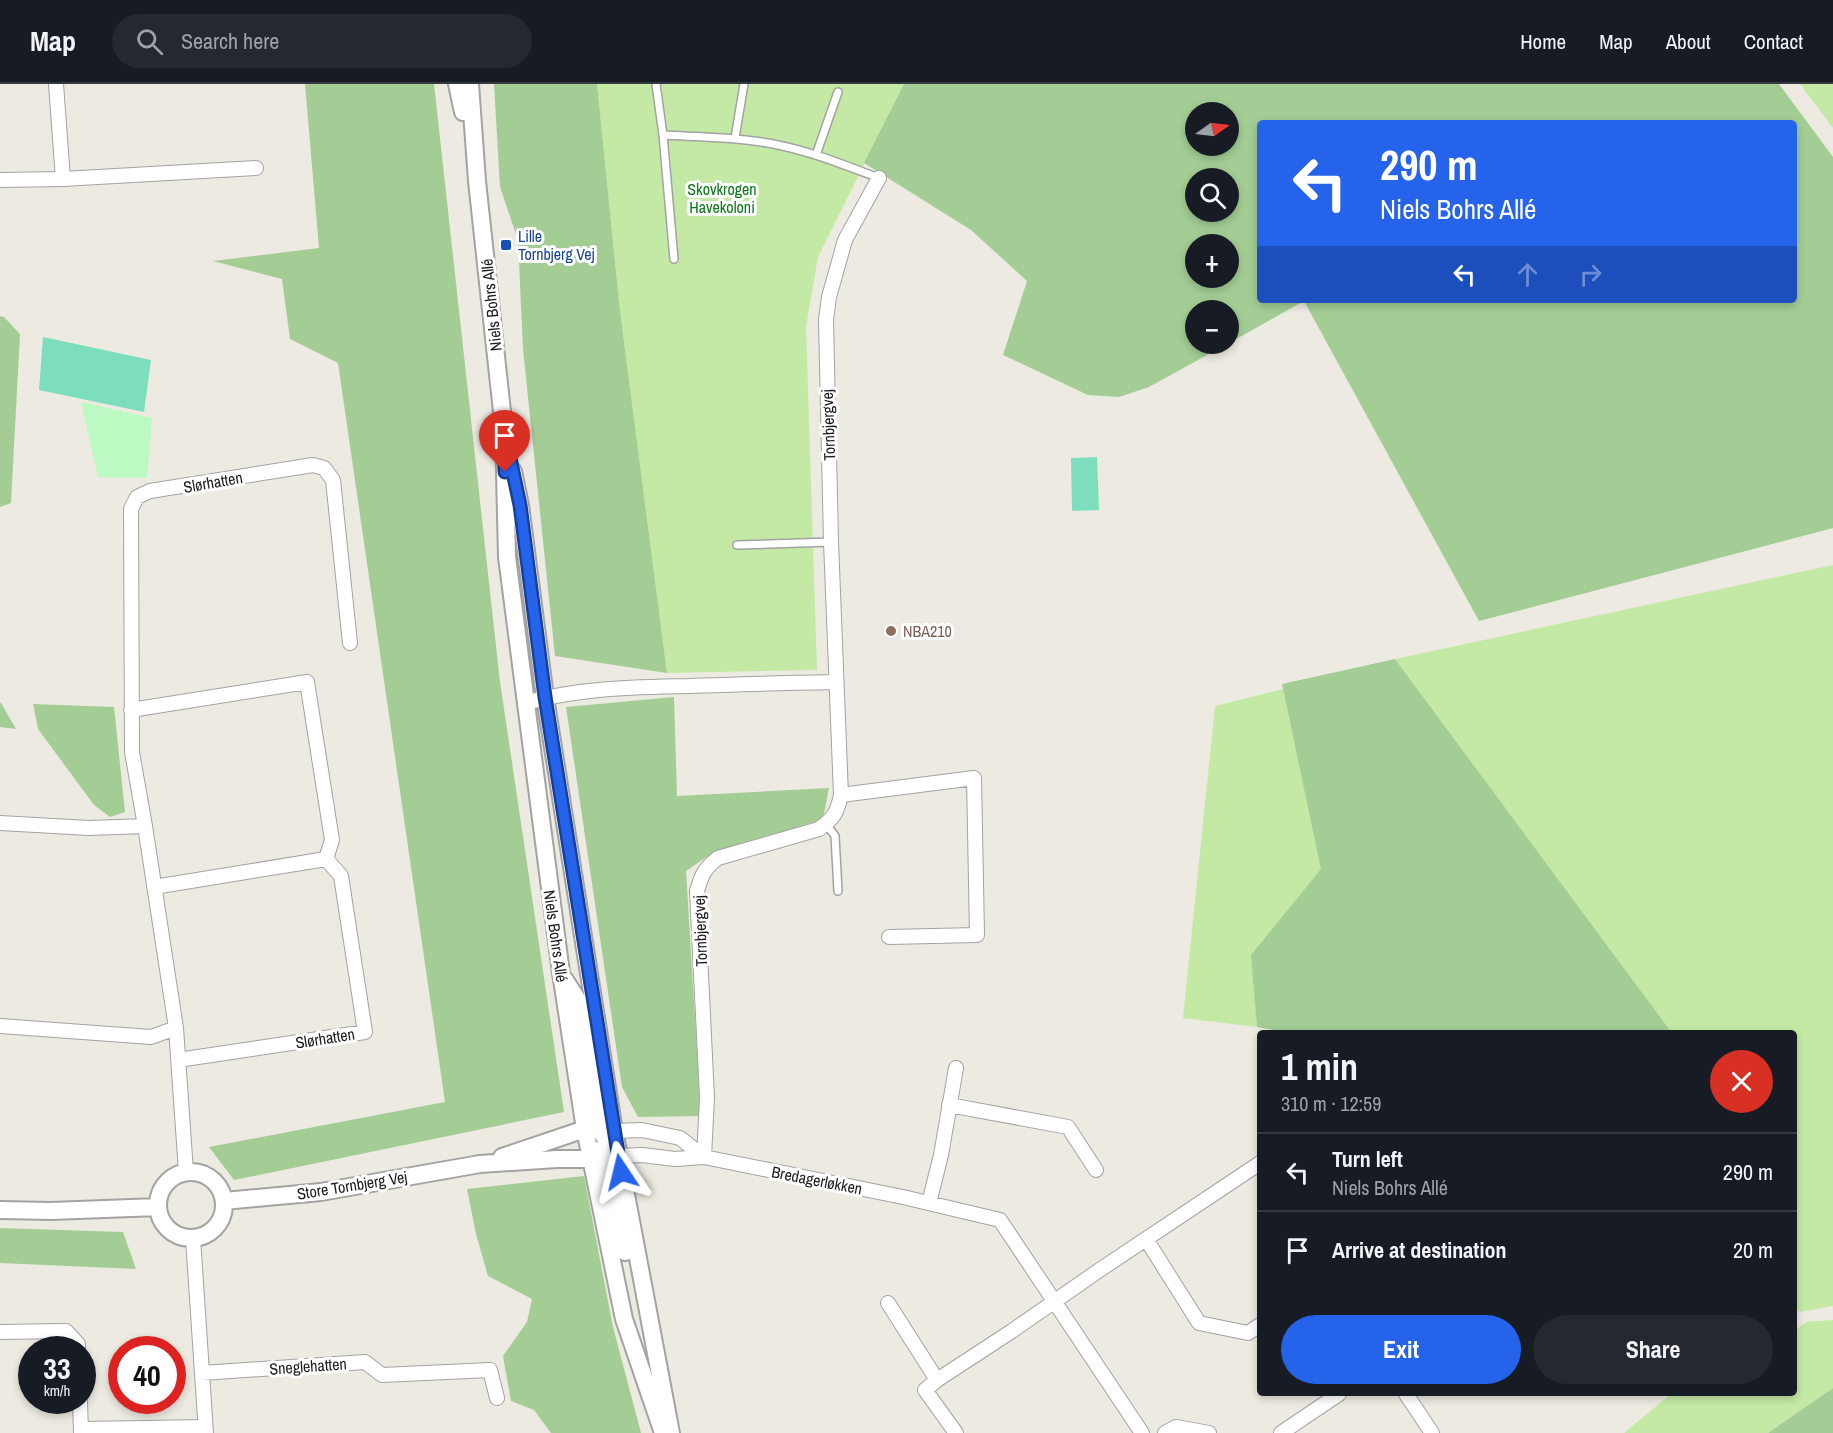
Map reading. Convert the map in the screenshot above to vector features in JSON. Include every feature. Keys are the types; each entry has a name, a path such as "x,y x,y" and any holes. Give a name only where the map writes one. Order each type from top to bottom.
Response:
{"street":[{"path":"56,84 63,179"},
{"name":"Niels Bohrs Allé","path":"458,84 477,181"},
{"name":"Niels Bohrs Allé","path":"470,84 477,181 504,430 507,557 561,973 577,999 605,1158 646,1305 671,1433"},
{"path":"0,180 63,179 256,168"},
{"name":"Tornbjergvej","path":"704,1157 707,1098 698,891 701,876 707,867 718,858 819,829 831,821 838,810 841,795 831,542 826,320 829,297 846,240 879,178"},
{"name":"Niels Bohrs Allé","path":"504,430 520,505 599,1130"},
{"name":"Slørhatten","path":"186,1172 176,1028 132,752 131,508 137,497 150,491 313,465 324,468 333,480 350,643"},
{"path":"131,710 307,681 332,840 326,859 154,886"},
{"path":"525,703 545,697 631,687 836,682"},
{"path":"841,795 974,778 976,935 889,937"},
{"path":"0,823 89,828 145,826"},
{"name":"Slørhatten","path":"178,1060 365,1032 341,876 326,859"},
{"path":"0,1026 151,1037 176,1028"},
{"path":"929,1203 941,1155 956,1068"},
{"path":"949,1104 1068,1127 1096,1170"},
{"path":"599,1130 605,1158"},
{"name":"Bredagerløkken","path":"599,1130 642,1130 680,1138 704,1157"},
{"name":"Store Tornbjerg Vej","path":"480,1164 599,1130"},
{"name":"Bredagerløkken","path":"605,1158 642,1155 675,1159 704,1157 929,1203 1000,1220 1142,1433"},
{"name":"Niels Bohrs Allé","path":"605,1158 624,1319 663,1433"},
{"name":"Store Tornbjerg Vej","path":"224,1201 321,1191 480,1164 605,1158"},
{"path":"956,1433 925,1390 1257,1165"},
{"path":"186,1172 199,1173 211,1179 219,1189 224,1201 219,1222 203,1236 193,1238 180,1236 169,1230 161,1219 158,1207 159,1195 165,1184 175,1176 186,1172"},
{"path":"0,1210 51,1211 158,1207"},
{"path":"80,1414 81,1431 206,1430 193,1238"},
{"path":"1146,1239 1199,1323 1248,1333 1257,1327"},
{"path":"888,1303 937,1380"},
{"path":"0,1332 66,1331 71,1336"},
{"name":"Sneglehatten","path":"202,1373 365,1362 382,1375 490,1370 496,1398"},
{"path":"1281,1433 1336,1396"},
{"path":"1407,1396 1432,1433"},
{"path":"1165,1433 1176,1426 1209,1433"}],"lane":[{"path":"656,84 674,259"},
{"path":"735,138 744,84"},
{"path":"816,155 838,92"},
{"path":"663,135 735,138 775,144 816,155 879,178"},
{"path":"737,545 831,542"},
{"path":"826,824 835,836 838,891"}],"green space":[{"path":"305,84 434,84 500,682 564,1112 234,1180 209,1147 445,1102 338,363 290,339 282,279 213,261 319,248"},
{"path":"494,84 597,84 620,311 667,673 555,656 523,349 518,240 500,187"},
{"name":"Skovkrogen Havekoloni","path":"597,84 904,84 818,257 806,327 817,670 667,673 620,311"},
{"path":"904,84 1779,84 1833,157 1833,528 1479,621 1305,303 1797,303 1797,120 1257,120 1257,303 1300,303 1239,337 1239,300 1185,300 1185,354 1209,354 1149,387 1119,397 1088,395 1003,355 1027,281 971,230 864,163"},
{"path":"1800,84 1833,84 1833,128"},
{"path":"0,316 4,317 20,334 11,503 0,507"},
{"path":"43,337 151,360 144,412 39,390"},
{"path":"81,402 152,418 147,478 98,477"},
{"path":"1097,457 1099,510 1072,511 1071,458"},
{"path":"1833,565 1833,1306 1800,1312 1797,1310 1797,1030 1670,1030 1395,659"},
{"path":"1395,659 1670,1030 1273,1030 1257,1027 1251,955 1321,869 1282,684"},
{"path":"1283,689 1322,869 1252,955 1257,1027 1183,1018 1215,706"},
{"path":"674,697 677,796 829,788 823,819 708,856 686,871 701,1116 638,1117 622,1087 566,707"},
{"path":"1,703 16,729 0,727"},
{"path":"33,704 114,707 125,812 110,817 94,805 38,729"},
{"path":"584,1176 613,1327 641,1433 551,1433 534,1410 511,1401 503,1356 527,1322 532,1299 488,1276 476,1234 467,1189"},
{"path":"0,1228 123,1232 136,1269 0,1263"},
{"path":"1833,1320 1833,1388 1768,1433 1624,1433 1669,1396 1797,1396 1797,1329 1806,1322"},
{"path":"1833,1388 1833,1433 1768,1433"}],"place":[{"name":"Lille Tornbjerg Vej","path":"506,245"},
{"name":"NBA210","path":"891,631"}],"route":[{"path":"505,472 504,430 520,505 545,697 621,1172"}]}
